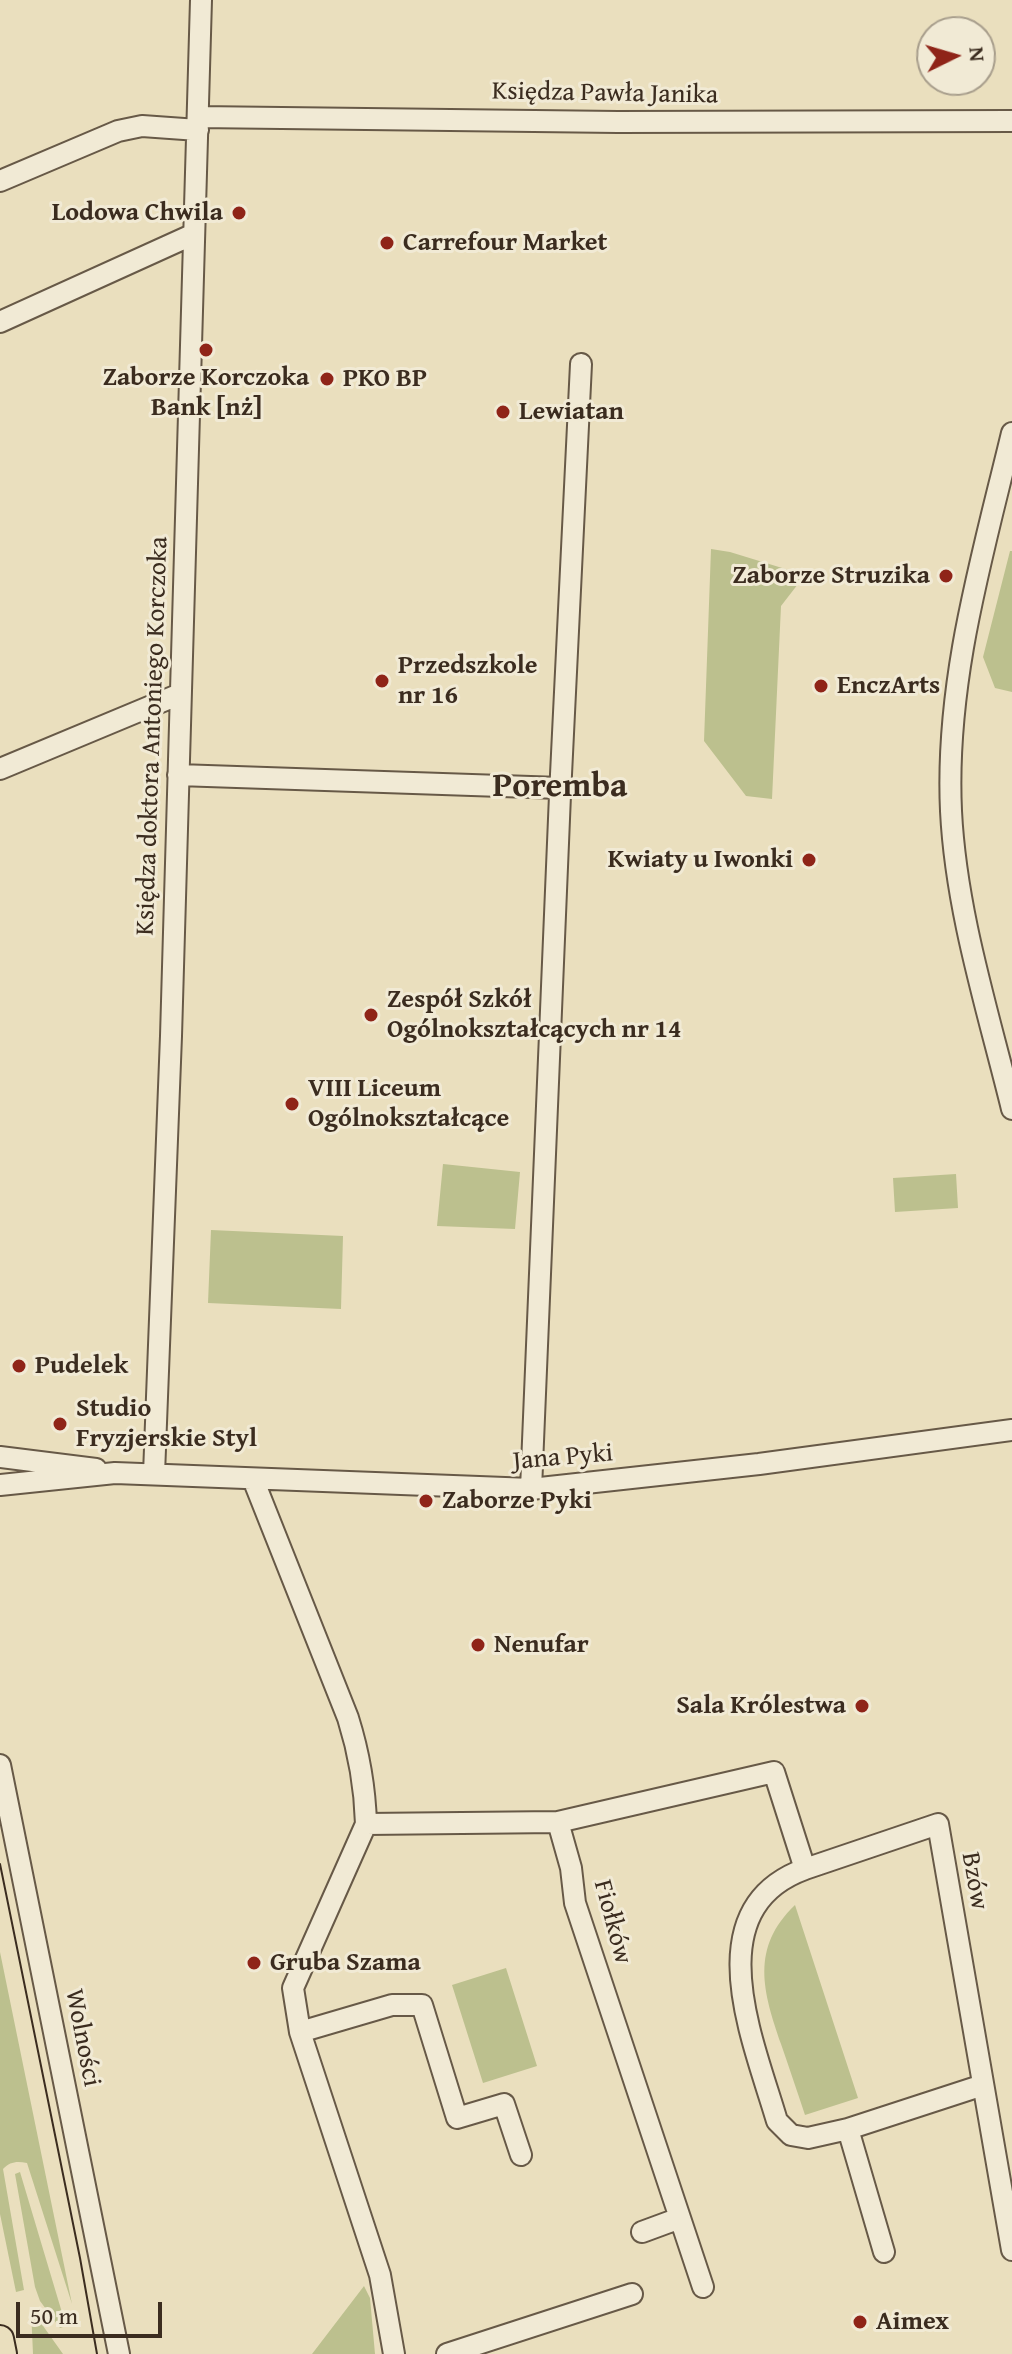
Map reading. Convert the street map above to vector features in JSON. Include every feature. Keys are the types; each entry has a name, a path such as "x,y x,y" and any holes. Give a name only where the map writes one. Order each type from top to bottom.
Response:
{"main road":[{"path":"0,2339 3,2354"}],"street":[{"name":"Księdza doktora Antoniego Korczoka","path":"154,1474 201,0"},
{"name":"Księdza Pawła Janika","path":"0,181 118,131 142,126 198,123 1012,121"},
{"path":"0,322 194,234"},
{"path":"531,1489 581,364"},
{"path":"1012,433 963,636 950,780 955,853 967,928 1012,1109"},
{"path":"0,769 180,694"},
{"path":"178,775 560,788"},
{"name":"Jana Pyki","path":"0,1485 115,1473 531,1489 759,1464 1012,1430"},
{"name":"Jana Pyki","path":"0,1457 55,1462 115,1473"},
{"path":"253,1479 359,1752 366,1824 293,1988 300,2032 380,2275 394,2354"},
{"name":"Wolności","path":"0,1765 119,2354"},
{"path":"366,1824 558,1822 774,1772 805,1869"},
{"name":"Fiołków","path":"558,1822 571,1868 575,1903 703,2287"},
{"name":"Bzów","path":"983,2085 848,2129 808,2138 791,2135 777,2121 741,1996 739,1967 742,1937 753,1912 770,1890 784,1877 938,1824 1012,2250"},
{"path":"300,2032 392,2005 422,2005 457,2118 504,2104 521,2155"},
{"path":"848,2129 884,2252"},
{"path":"642,2232 680,2218"},
{"path":"447,2354 632,2294"}],"green space":[{"path":"711,549 805,575 781,606 772,799 746,796 704,741"},
{"path":"1010,551 1012,692 995,688 983,657"},
{"path":"443,1164 520,1172 515,1229 437,1226"},
{"path":"956,1174 958,1208 895,1212 893,1178"},
{"path":"211,1230 343,1236 341,1309 208,1303"},
{"path":"795,1905 858,2098 805,2115 769,2006 764,1971 771,1938"},
{"path":"0,1952 72,2304 27,2163 14,2163 3,2169 24,2290 16,2292 0,2214"},
{"path":"506,1968 537,2066 483,2083 452,1985"},
{"path":"20,2172 66,2326 60,2328 40,2301 35,2287 15,2174"},
{"path":"364,2286 370,2298 375,2354 312,2354"},
{"path":"31,2309 63,2354 33,2354"}],"tram line":[{"path":"0,1864 97,2354"}],"place":[{"name":"Lodowa Chwila","path":"239,213"},
{"name":"Carrefour Market","path":"387,243"},
{"name":"Zaborze Korczoka Bank [nż]","path":"206,350"},
{"name":"PKO BP","path":"327,379"},
{"name":"Lewiatan","path":"503,412"},
{"name":"Zaborze Struzika","path":"946,576"},
{"name":"Przedszkole nr 16","path":"382,681"},
{"name":"EnczArts","path":"821,686"},
{"name":"Kwiaty u Iwonki","path":"809,860"},
{"name":"Zespół Szkół Ogólnokształcących nr 14","path":"371,1015"},
{"name":"VIII Liceum Ogólnokształcące","path":"292,1104"},
{"name":"Pudelek","path":"19,1366"},
{"name":"Studio Fryzjerskie Styl","path":"60,1424"},
{"name":"Zaborze Pyki","path":"426,1501"},
{"name":"Nenufar","path":"478,1645"},
{"name":"Sala Królestwa","path":"862,1706"},
{"name":"Gruba Szama","path":"254,1963"},
{"name":"Aimex","path":"860,2322"}],"district":[{"name":"Poremba","path":"560,787"}]}
